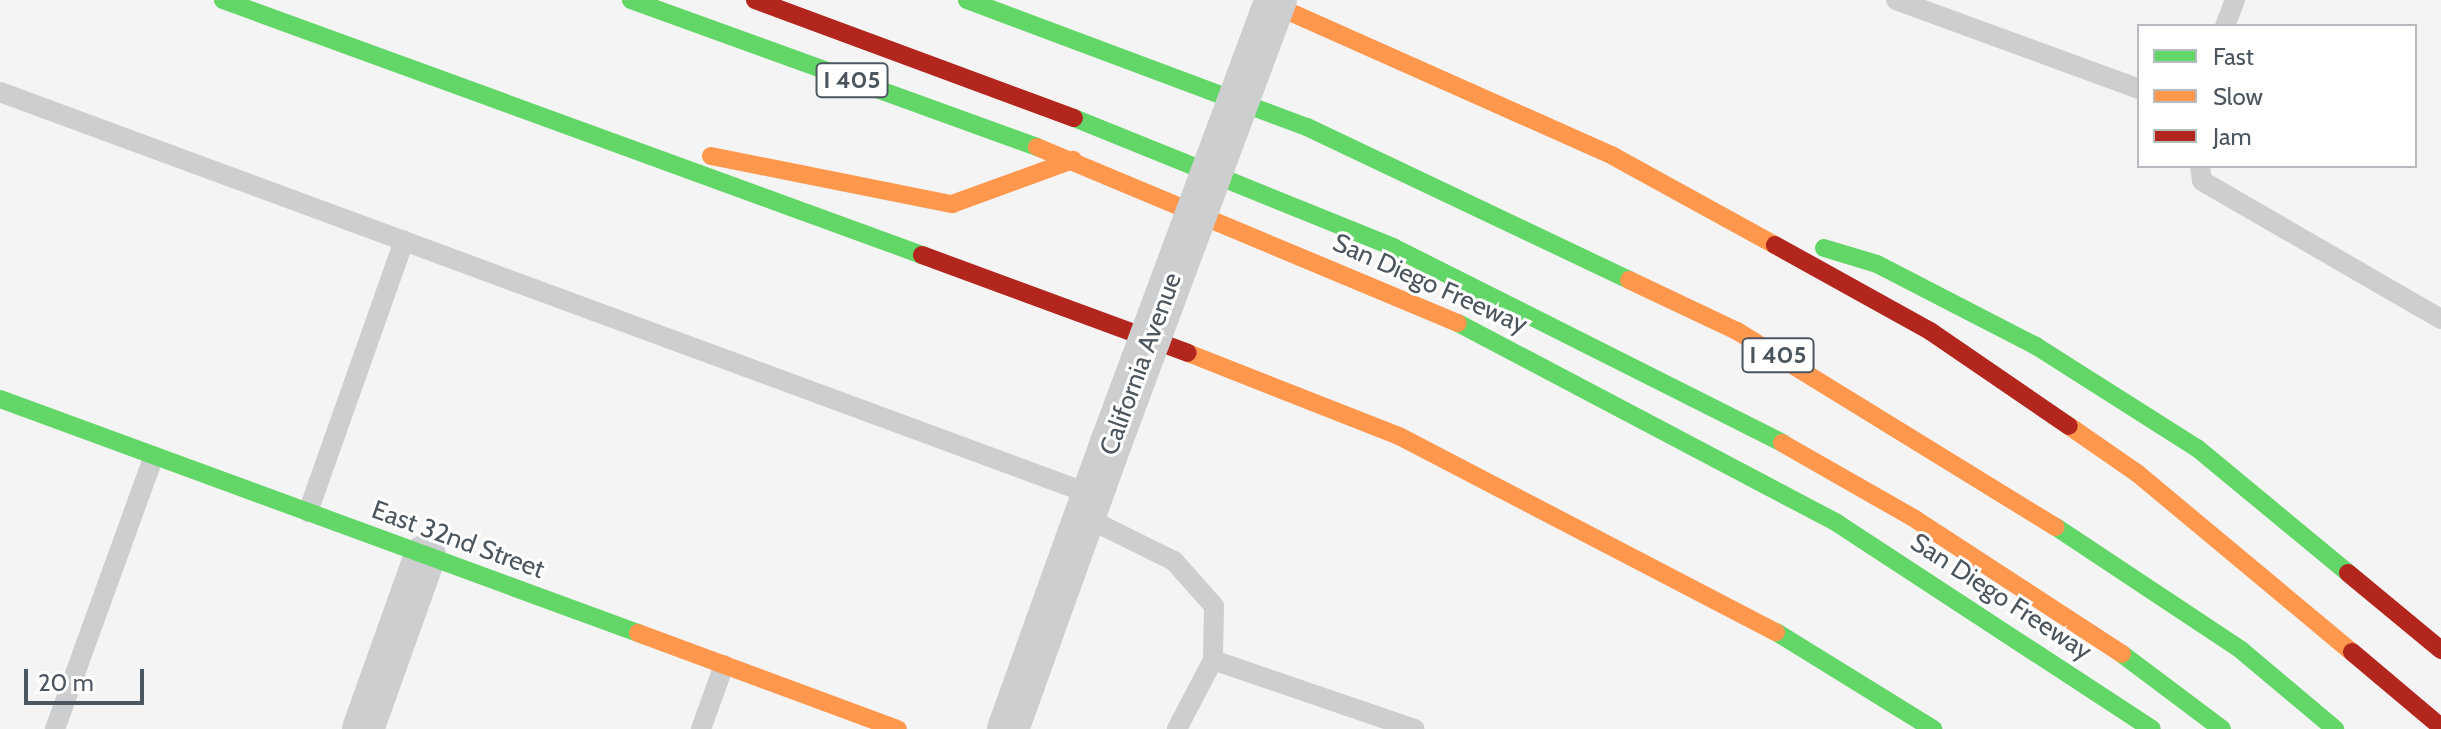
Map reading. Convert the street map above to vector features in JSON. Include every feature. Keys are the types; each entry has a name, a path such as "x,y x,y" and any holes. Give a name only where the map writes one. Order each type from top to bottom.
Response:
{"main road":[{"path":"223,0 1399,436 1717,595 1933,729"},
{"name":"San Diego Freeway","path":"631,0 1073,160 1359,279 1613,398 1850,531 2152,729"},
{"path":"755,0 1117,134 1393,247 1682,387 1915,519 2111,646 2222,729"},
{"name":"I 405","path":"967,0 1307,127 1737,331 2115,563 2241,650 2335,729"},
{"path":"1263,0 1474,90 1757,229 1930,331 2137,473 2441,727"},
{"path":"571,128 952,204 1073,160"},
{"path":"1757,229 1877,264 2036,346 2197,448 2441,650"},
{"name":"East 32nd Street","path":"0,399 898,729"},
{"path":"2400,613 2441,628"},
{"path":"1871,688 1917,729"}],"street":[{"name":"California Avenue","path":"1008,729 1276,0"},
{"path":"363,729 425,556"}],"lane":[{"path":"1896,0 2137,88"},
{"path":"2226,24 2235,0"},
{"path":"0,92 404,241 1089,506 1174,561 1214,606 1213,660 1177,729"},
{"path":"2200,168 2202,181 2441,319"},
{"path":"308,512 404,241"},
{"path":"55,729 154,456"},
{"path":"1213,660 1415,729"},
{"path":"701,729 724,665"}],"traffic: fast":[{"path":"223,0 922,255"},
{"path":"631,0 1037,147"},
{"path":"967,0 1307,127 1629,280"},
{"path":"1074,118 1393,247 1782,443"},
{"path":"1824,248 1877,264 2036,346 2197,448 2348,573"},
{"path":"1458,323 1837,523 2152,729"},
{"path":"0,399 638,633"},
{"path":"2056,527 2241,650 2335,729"},
{"path":"1776,632 1933,729"},
{"path":"2122,654 2222,729"}],"traffic: slow":[{"path":"1263,0 1613,156 1775,245"},
{"path":"1037,147 1458,323"},
{"path":"711,156 952,204 1073,160"},
{"path":"1629,280 1737,331 2056,527"},
{"path":"1188,353 1399,436 1776,632"},
{"path":"2069,426 2137,473 2352,652"},
{"path":"1782,443 1915,519 2122,654"},
{"path":"638,633 898,729"}],"traffic: jam":[{"path":"755,0 1074,118"},
{"path":"1775,245 1930,331 2069,426"},
{"path":"922,255 1188,353"},
{"path":"2348,573 2441,650"},
{"path":"2352,652 2441,727"}]}
